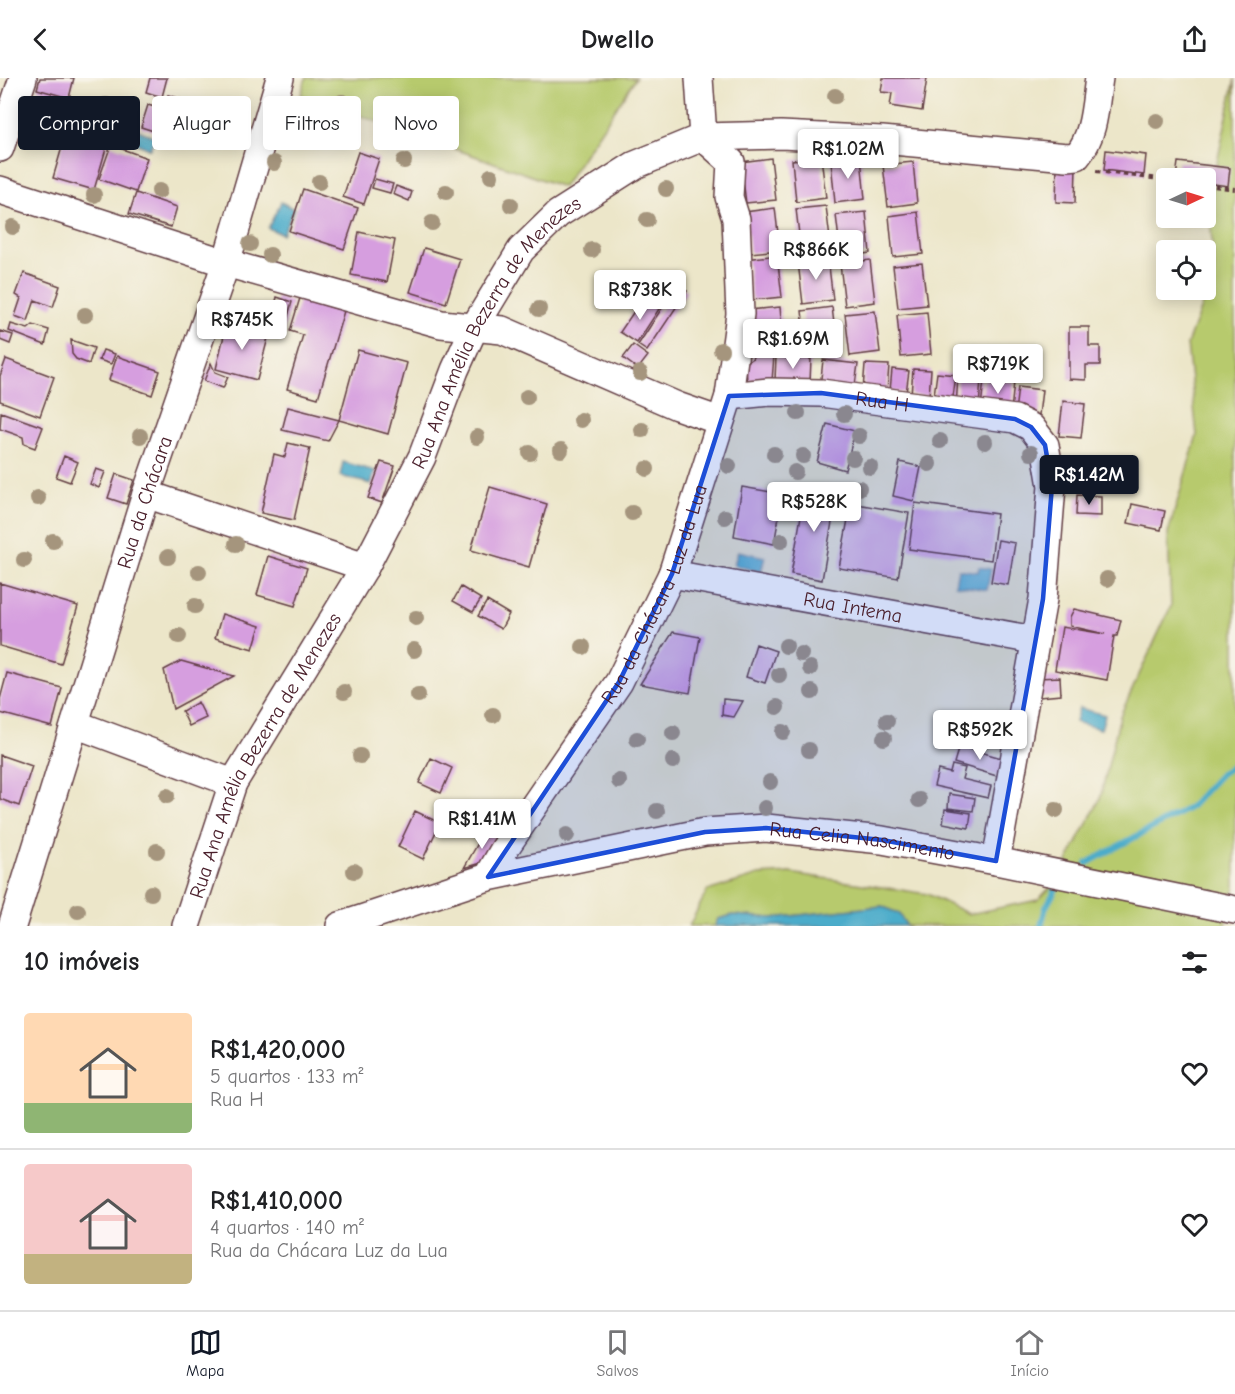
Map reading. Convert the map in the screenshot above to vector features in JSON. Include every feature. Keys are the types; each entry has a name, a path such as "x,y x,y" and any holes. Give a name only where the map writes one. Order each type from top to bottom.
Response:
{"street":[{"path":"0,148 23,78"},
{"name":"Rua da Chácara","path":"12,926 146,494 226,263 280,78"},
{"path":"699,78 703,137"},
{"path":"1077,156 1086,146 1099,78"},
{"name":"Rua Ana Amélia Bezerra de Menezes","path":"186,926 233,783 365,567 422,457 455,370 475,326 521,250 558,214 635,165 703,137 781,135 882,140 1067,157 1077,156"},
{"name":"Rua da Chácara Luz da Lua","path":"488,878 503,851 619,682 672,574 729,396 740,314 736,219 729,197 731,162 703,137"},
{"path":"0,190 226,263 441,324 502,330 677,406 720,421"},
{"name":"Rua H","path":"729,396 770,392 821,393 1016,419 1031,427 1045,445 1052,486 1043,599 996,861"},
{"path":"146,494 365,567"},
{"name":"Rua Intema","path":"672,574 1034,640"},
{"path":"75,724 233,783"},
{"name":"Rua Celia Nascimento","path":"488,878 705,832 766,828 882,840 1235,910"},
{"path":"340,926 488,878"}],"path":[{"path":"1077,156 1087,172 1102,171 1156,178"},
{"path":"1216,186 1235,189"}],"highlighted area":[{"path":"821,393 1015,419 1031,427 1045,445 1052,486 1050,528 1043,599 996,861 882,840 766,828 705,832 488,877 619,682 672,574 729,396"}],"green space":[{"path":"306,78 636,78 563,187 458,150 459,96 373,96 373,120 361,116 361,96 301,95"},
{"path":"1235,79 1235,889 1231,896 1225,926 907,926 899,914 882,906 772,918 733,915 718,919 715,926 689,926 707,891 759,875 790,873 927,894 969,914 1038,900 1058,879 1100,799 1120,716 1171,606 1168,533 1197,435 1187,344 1204,300 1216,300 1216,240 1212,240 1211,228 1216,228 1216,168"}],"water":[{"path":"140,131 152,136 150,149 140,145"},
{"path":"281,202 294,209 282,234 268,228"},
{"path":"343,462 375,471 371,484 340,476"},
{"path":"738,551 765,557 761,572 734,565"},
{"path":"979,567 991,569 987,590 955,585 958,569 978,572"},
{"path":"1079,708 1105,715 1101,729 1075,722"},
{"path":"882,906 899,914 907,926 715,926 718,919 733,915 772,918"}],"building":[{"path":"40,78 74,78 70,96 37,89"},
{"path":"150,78 167,78 162,96 146,92"},
{"path":"883,78 927,78 922,111 890,106 892,93 881,92"},
{"path":"148,105 152,106 152,131 141,127"},
{"path":"61,150 106,150 94,190 53,178"},
{"path":"109,150 125,150 147,158 136,192 99,179"},
{"path":"1106,150 1146,155 1144,175 1104,170"},
{"path":"358,152 379,159 364,204 343,197"},
{"path":"821,157 826,198 796,202 792,160"},
{"path":"771,158 776,200 746,203 741,162"},
{"path":"861,158 865,199 835,203 831,161"},
{"path":"913,162 917,203 888,207 883,165"},
{"path":"1178,162 1230,168 1228,186 1216,184 1216,168 1177,168"},
{"path":"1057,165 1076,166 1075,203 1056,202"},
{"path":"375,179 393,184 390,193 372,188"},
{"path":"396,186 412,192 409,201 393,194"},
{"path":"303,189 358,208 344,249 289,231"},
{"path":"136,193 177,207 171,227 129,214"},
{"path":"826,206 831,247 801,251 796,209"},
{"path":"775,208 780,250 750,253 745,212"},
{"path":"866,212 870,253 841,257 836,215"},
{"path":"918,212 923,254 893,257 889,216"},
{"path":"359,232 395,240 387,282 351,275"},
{"path":"424,248 460,259 446,303 410,292"},
{"path":"777,255 782,297 752,300 747,259"},
{"path":"828,258 833,300 803,304 798,262"},
{"path":"870,260 875,302 845,306 840,264"},
{"path":"922,263 927,305 898,308 893,266"},
{"path":"24,273 60,286 53,307 35,300 28,321 15,316 21,298 16,295"},
{"path":"677,285 687,291 647,351 638,345"},
{"path":"277,297 292,302 282,337 273,335 281,310 275,305"},
{"path":"300,298 344,311 318,398 287,389 303,335 290,331"},
{"path":"643,298 659,309 637,343 620,332"},
{"path":"780,307 782,331 751,333 749,310"},
{"path":"832,307 837,349 807,352 802,311"},
{"path":"875,311 880,352 850,356 845,314"},
{"path":"927,312 931,354 901,357 897,315"},
{"path":"227,323 269,334 257,380 216,369"},
{"path":"11,324 28,329 33,325 49,330 45,345 9,331"},
{"path":"1069,327 1089,327 1089,346 1100,346 1100,365 1086,365 1086,380 1069,379"},
{"path":"0,331 13,335 10,344 0,340"},
{"path":"71,340 94,348 89,364 76,359 72,354"},
{"path":"633,345 648,356 638,369 623,358"},
{"path":"103,350 115,354 111,364 99,360"},
{"path":"358,350 407,363 388,434 339,420"},
{"path":"754,354 774,355 772,381 747,381 746,363 752,359"},
{"path":"117,356 160,371 152,395 109,380"},
{"path":"776,357 811,359 810,382 775,380"},
{"path":"6,359 54,377 40,416 0,401 0,376"},
{"path":"823,360 858,364 854,392 820,388"},
{"path":"211,363 215,372 228,377 223,388 204,381"},
{"path":"865,364 889,365 887,392 863,390"},
{"path":"892,369 909,371 906,393 890,391"},
{"path":"913,369 931,370 929,396 911,395"},
{"path":"937,373 956,375 953,397 934,395"},
{"path":"958,377 981,378 979,408 956,406"},
{"path":"984,379 1014,382 1011,411 981,408"},
{"path":"1018,387 1042,390 1039,415 1015,412"},
{"path":"1063,401 1085,404 1081,438 1059,436"},
{"path":"288,407 339,420 328,441 282,430"},
{"path":"1,412 43,427 35,448 24,444 23,437 0,429"},
{"path":"827,424 855,431 845,470 817,462"},
{"path":"288,443 310,448 294,520 261,513 274,454 285,457"},
{"path":"64,456 78,462 70,482 56,477"},
{"path":"381,462 395,466 382,503 368,498"},
{"path":"900,462 921,467 914,501 893,496"},
{"path":"96,469 105,472 99,488 90,484"},
{"path":"116,474 134,480 126,504 108,498"},
{"path":"490,487 547,504 529,567 471,550"},
{"path":"742,487 783,494 774,544 734,536"},
{"path":"806,487 837,493 822,580 791,574"},
{"path":"1077,495 1101,496 1101,516 1076,515"},
{"path":"851,503 909,513 898,578 839,568"},
{"path":"915,503 997,514 991,560 909,549"},
{"path":"1132,504 1165,511 1161,530 1128,523"},
{"path":"998,540 1015,543 1008,585 991,582"},
{"path":"268,556 307,568 295,606 257,595"},
{"path":"0,583 78,606 61,664 0,646"},
{"path":"461,587 481,599 473,612 453,601"},
{"path":"487,601 509,614 501,629 478,616"},
{"path":"1074,609 1121,620 1117,636 1114,636 1107,680 1055,670 1062,627 1105,634 1070,626 1070,617"},
{"path":"222,614 260,626 253,649 215,638"},
{"path":"673,632 700,637 690,693 640,684"},
{"path":"756,644 776,651 765,683 746,677"},
{"path":"181,661 234,676 173,709 164,670"},
{"path":"7,673 62,688 52,727 0,713 0,699"},
{"path":"1060,677 1061,695 1039,697 1038,678"},
{"path":"723,699 743,701 734,717 722,715"},
{"path":"198,702 206,718 189,726 182,711"},
{"path":"959,746 1005,759 1000,777 954,763"},
{"path":"0,755 32,766 19,806 0,799"},
{"path":"431,758 452,768 441,793 419,783"},
{"path":"952,765 965,768 962,779 991,786 988,798 934,786 938,770 950,773"},
{"path":"949,794 975,798 973,811 948,808"},
{"path":"945,809 971,813 969,828 943,823"},
{"path":"415,811 440,823 423,859 398,847"},
{"path":"485,831 498,839 485,862 464,868"}],"waterway":[{"path":"1087,863 1189,808 1222,773 1235,765"},
{"path":"1041,926 1046,907 1056,889"}]}
